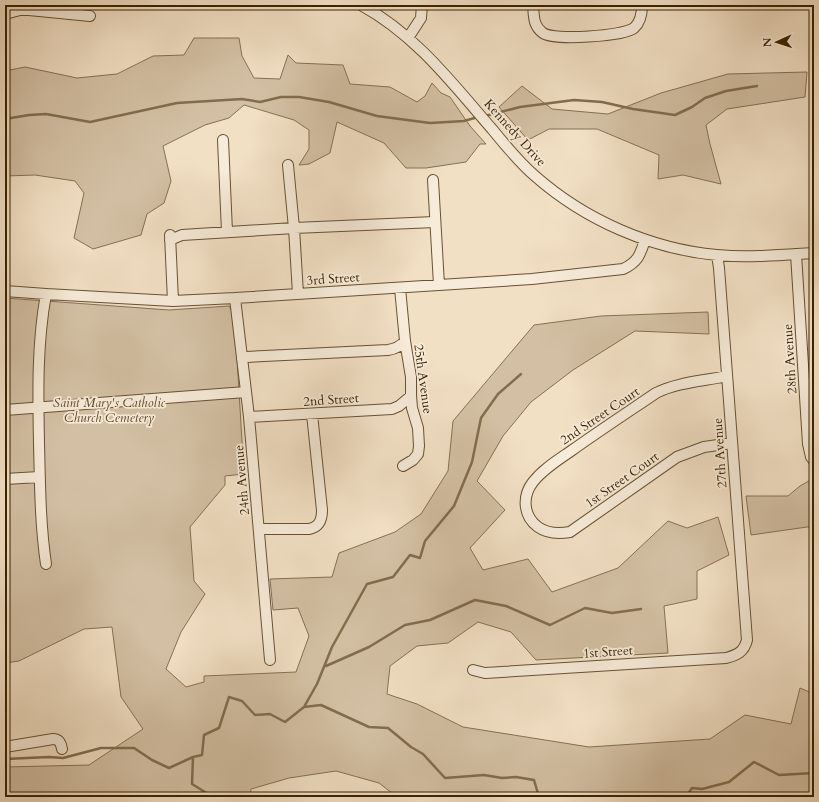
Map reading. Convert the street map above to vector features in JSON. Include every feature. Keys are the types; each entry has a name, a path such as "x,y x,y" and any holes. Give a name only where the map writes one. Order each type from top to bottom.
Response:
{"street":[{"name":"Kennedy Drive","path":"361,5 408,38 436,64 502,141 535,176 584,211 611,226 645,240 693,252 717,255 754,256 814,253"},
{"path":"408,38 421,18 422,5"},
{"path":"533,5 534,21 540,30 549,36 579,37 629,30 638,24 641,18 642,5"},
{"path":"5,14 21,7 90,16"},
{"path":"223,140 227,232"},
{"path":"288,165 298,294"},
{"path":"433,180 439,285"},
{"path":"173,301 170,237 294,228 435,222"},
{"name":"3rd Street","path":"5,291 173,301 532,279 623,269 633,264 637,260 645,240"},
{"name":"28th Avenue","path":"796,254 808,444 811,457 814,461"},
{"name":"27th Avenue","path":"717,255 747,640 743,649"},
{"name":"25th Avenue","path":"400,288 405,341 411,377 412,408 418,428 419,451 413,460 403,466"},
{"path":"46,294 40,332 38,408 39,477 42,535 46,564"},
{"name":"24th Avenue","path":"235,298 260,529 270,660"},
{"path":"242,359 246,357 388,350 396,348 405,341"},
{"name":"2nd Street Court","path":"530,520 526,510 528,490 539,475 561,458 656,393 674,386 727,376"},
{"path":"5,410 246,392"},
{"name":"2nd Street","path":"249,417 392,409 411,396"},
{"path":"260,529 309,529 314,528 319,524 322,515 312,414"},
{"name":"1st Street Court","path":"530,520 541,529 550,533 557,534 570,532 678,457 704,447 732,443"},
{"path":"5,479 39,477"},
{"name":"1st Street","path":"473,670 485,673 726,658 740,653 743,649"},
{"path":"5,747 57,739 62,749"}],"green space":[{"path":"194,38 239,38 242,56 254,78 280,79 288,55 296,63 343,65 350,84 390,87 417,102 425,96 432,83 441,93 450,97 470,126 486,144 480,144 466,162 426,168 406,168 384,143 337,122 330,153 309,164 299,165 309,149 309,130 294,120 244,105 229,118 205,125 163,146 171,181 164,203 147,214 141,235 93,249 74,238 84,193 75,181 35,175 5,176 5,71 25,67 77,78 117,74 153,56 184,55"},
{"path":"807,72 805,97 727,109 706,125 721,184 683,175 658,179 659,155 597,129 549,129 528,140 499,107 522,86 552,109 608,114 661,93 728,74"},
{"name":"Saint Mary's Catholic Church Cemetery","path":"5,298 169,310 229,306 231,309 235,325 244,474 225,476 225,485 190,527 194,581 205,594 181,632 166,669 186,687 204,682 204,676 296,672 309,636 298,608 273,610 270,579 332,577 339,553 395,532 421,514 448,471 453,421 534,325 601,316 708,312 709,334 635,331 573,370 531,402 503,436 477,481 505,510 470,548 483,570 528,559 552,592 618,568 668,521 687,528 718,517 729,555 697,571 697,599 664,606 668,653 536,660 511,632 478,622 448,643 417,646 390,666 387,694 417,704 463,727 589,747 710,739 745,715 791,724 800,688 814,694 814,797 397,797 379,783 336,771 289,778 251,789 250,797 5,797 5,767 89,765 143,729 121,697 112,627 84,629 19,661 5,663"},
{"path":"814,478 814,528 807,527 751,535 746,496 788,496 800,486"}],"waterway":[{"path":"485,116 520,107 574,100 602,102 633,109 675,115 692,107 705,98 726,91 757,86"},
{"path":"5,119 46,114 90,122 177,103 242,99 260,102 281,97 299,97 329,102 377,116 430,123 464,121 478,117"},
{"path":"304,707 317,684 332,647 367,584 393,577 410,555 420,558 425,541 454,506 472,462 481,418 498,394 521,374"},
{"path":"326,666 369,647 405,625 430,620 475,600 506,606 550,625 585,608 612,613 641,609"},
{"path":"5,759 49,757 63,758 101,748 134,748 152,760 169,768 193,757 202,755 204,735 219,728 229,697 242,701 255,715 270,714 285,722 304,707 321,705 369,727 388,728 411,747 423,754 445,778 484,775 534,780 539,797"},
{"path":"193,757 192,784 213,797"},
{"path":"686,797 692,788 702,789 729,782 754,762 779,775 814,773"}]}
